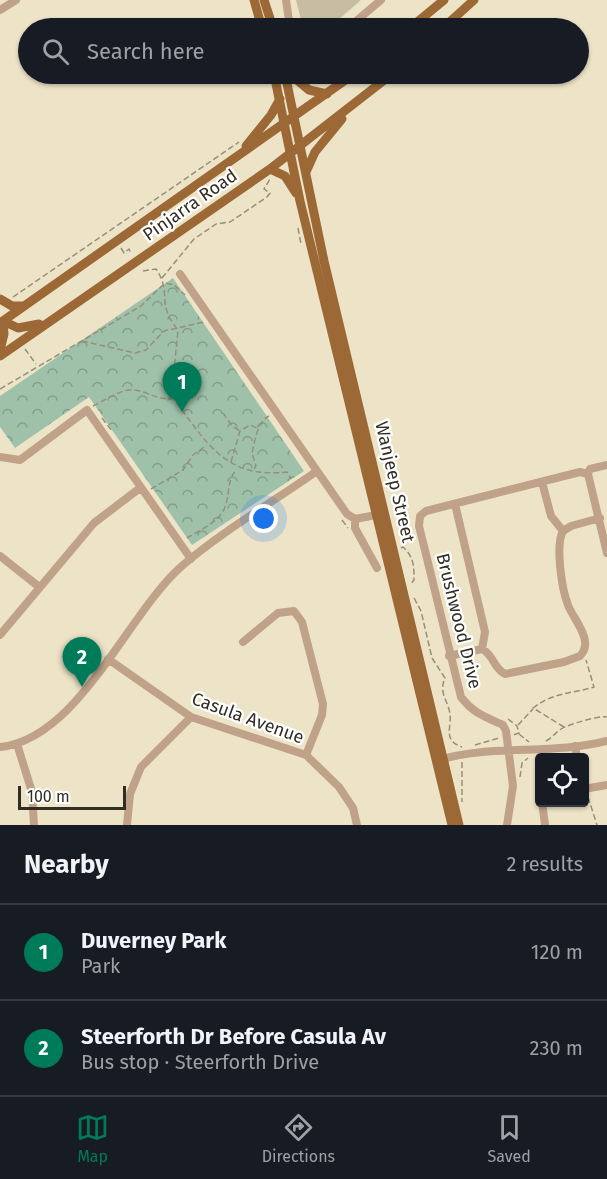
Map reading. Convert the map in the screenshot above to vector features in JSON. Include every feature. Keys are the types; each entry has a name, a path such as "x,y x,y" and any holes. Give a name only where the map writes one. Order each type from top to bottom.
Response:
{"main road":[{"path":"254,0 259,18"},
{"path":"264,0 270,18"},
{"path":"454,18 474,0"},
{"path":"422,18 442,2"},
{"path":"276,84 284,124 295,150"},
{"path":"287,84 293,118 295,150"},
{"path":"302,84 309,90 327,94"},
{"name":"Pinjarra Road","path":"1,320 28,304 340,84"},
{"name":"Pinjarra Road","path":"0,356 270,169 380,84"},
{"path":"230,163 252,140 280,99"},
{"path":"305,174 315,152 358,102"},
{"name":"Wanjeep Street","path":"295,150 305,174 320,261 439,760 452,825"},
{"name":"Wanjeep Street","path":"295,150 300,201 320,261"},
{"path":"270,169 285,176 300,201"},
{"path":"5,299 16,307 28,304"},
{"path":"1,320 10,327 27,328 58,316"},
{"path":"0,350 4,334 1,320"},
{"name":"Wanjeep Street","path":"439,760 459,825"}],"street":[{"path":"0,10 16,0"},
{"path":"286,0 289,18"},
{"path":"360,18 381,0"},
{"path":"180,274 347,514 354,519 381,514"},
{"path":"0,457 20,460 87,410 145,488 190,559"},
{"path":"607,465 590,469 588,474 607,553"},
{"path":"0,747 16,744 34,736 68,708 170,578 190,559 317,471"},
{"path":"482,650 485,632 455,504 580,472 588,474"},
{"path":"542,482 551,516 563,531"},
{"path":"0,635 38,586 94,523 145,488"},
{"name":"Brushwood Drive","path":"455,504 426,511 420,516 419,526 460,697 480,716 503,725 510,750 513,786 507,825"},
{"path":"449,656 482,650 489,653 496,667 505,674 564,662 583,653 585,646 582,631 568,605 562,576 559,540 563,531 571,526 600,518"},
{"path":"354,519 355,528 377,568"},
{"path":"0,556 38,586"},
{"path":"243,642 278,613 294,611 302,622 323,704 322,715 306,755"},
{"name":"Casula Avenue","path":"108,658 191,717 306,755 339,787 353,808 357,825"},
{"path":"127,825 130,794 141,767 191,717"},
{"path":"439,760 460,751 575,746 607,741"},
{"path":"16,744 32,792 34,825"},
{"path":"575,746 576,753"},
{"path":"589,788 607,785"},
{"path":"542,807 544,825"}],"path":[{"path":"5,299 245,137"},
{"path":"162,278 194,239 216,224 230,222 261,202 270,193 264,189 269,180 277,177"},
{"path":"296,222 305,252"},
{"path":"121,247 124,253 129,249 131,254"},
{"path":"143,271 156,269 165,283 163,304 165,313 178,330 172,390 174,399 208,444 238,469 272,474 287,472 296,485"},
{"path":"0,389 141,306 165,283"},
{"path":"81,340 135,353 146,350 164,331 213,320"},
{"path":"24,348 37,366"},
{"path":"113,433 98,412 91,408 128,390 137,390 154,398 174,399"},
{"path":"253,470 256,466 252,453 258,441 258,428 265,417 276,412"},
{"path":"223,413 232,426 240,431"},
{"path":"230,463 240,431 250,425 258,428"},
{"path":"145,488 183,470 200,448 208,444"},
{"path":"184,540 217,519 226,506 230,477 238,469"},
{"path":"517,726 533,708 553,695 575,693 594,687 583,653"},
{"path":"533,708 564,727"},
{"path":"538,742 546,741 564,727 577,725 596,716 607,717"},
{"path":"519,733 530,743"},
{"path":"460,751 461,810"},
{"path":"589,801 597,825"}],"green space":[{"path":"173,278 304,471 192,545 89,397 15,448 0,427 0,396"}],"building":[{"path":"296,0 361,0 340,18 300,18"}],"place":[{"name":"Duverney Park","path":"182,412"},
{"name":"Steerforth Dr Before Casula Av","path":"82,687"}]}
